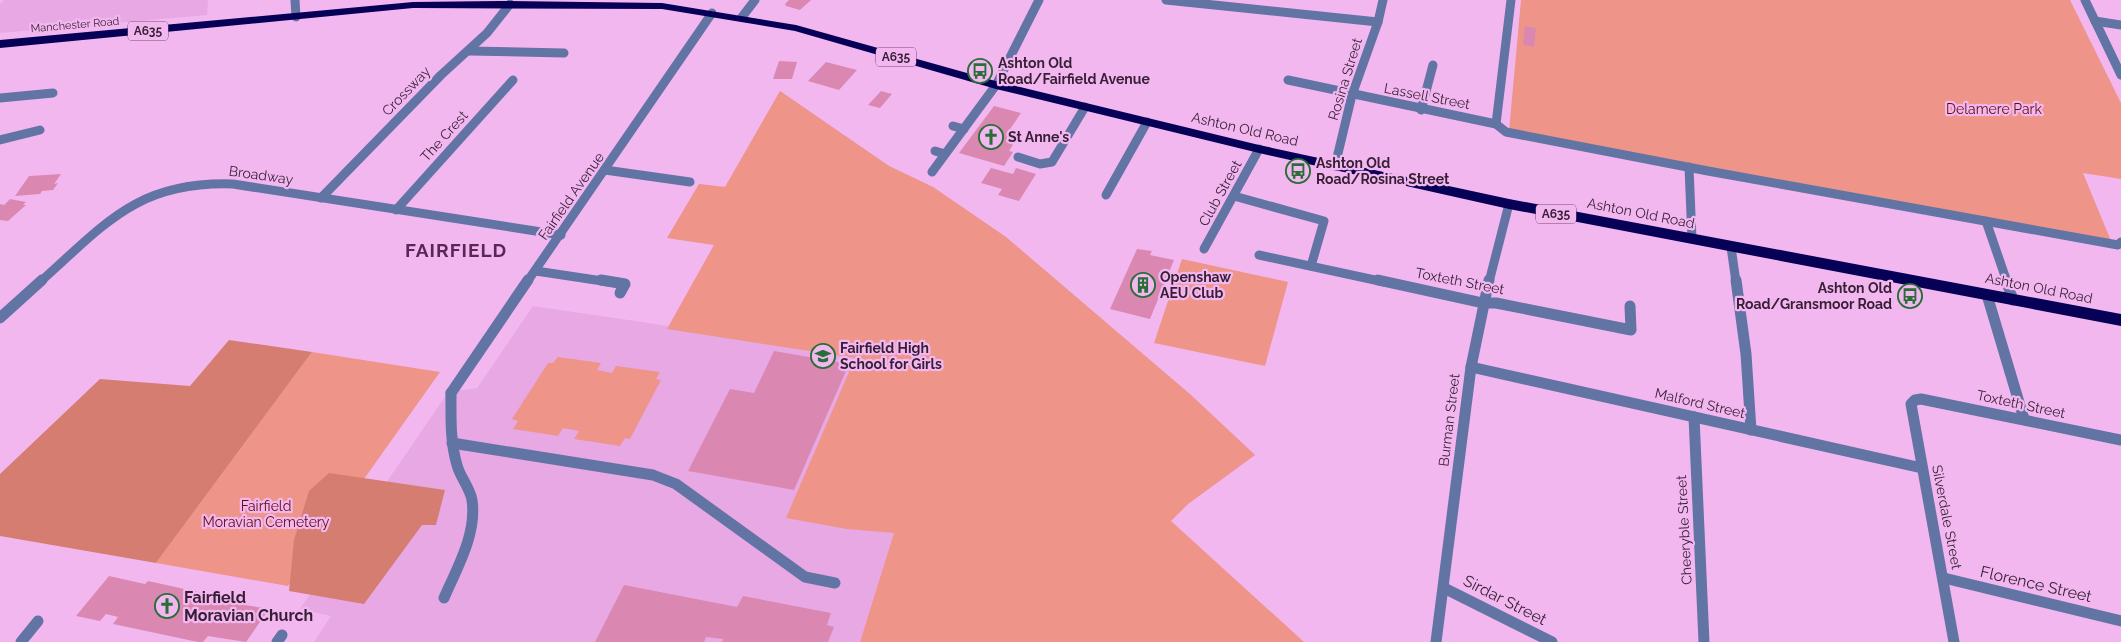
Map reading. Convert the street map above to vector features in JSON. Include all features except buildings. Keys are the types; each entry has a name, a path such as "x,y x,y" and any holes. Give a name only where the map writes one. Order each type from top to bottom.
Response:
{"highway":[{"name":"Manchester Road","path":"0,44 413,5 504,3 662,6"},
{"name":"Ashton Old Road","path":"662,6 742,17 796,28 996,85 1084,107 1259,149 1508,204 2121,320"}],"street":[{"path":"295,0 296,17"},
{"path":"742,17 755,0"},
{"path":"932,172 996,85 1039,0"},
{"path":"1166,0 1378,22"},
{"name":"Rosina Street","path":"1335,166 1352,95 1378,22 1383,0"},
{"path":"1496,124 1511,0"},
{"path":"2085,0 2121,75"},
{"name":"Crossway","path":"321,198 443,73 469,51 502,18 504,3"},
{"name":"Fairfield Avenue","path":"452,443 451,393 606,170 712,13"},
{"path":"2095,21 2121,25"},
{"path":"469,51 564,53"},
{"path":"1421,110 1433,65"},
{"name":"The Crest","path":"396,210 513,80"},
{"name":"Lassell Street","path":"1288,80 1421,110 1496,124 1506,132 2118,245 2121,242"},
{"path":"0,98 53,93"},
{"path":"1018,157 1040,164 1052,162 1084,107"},
{"path":"1106,195 1147,122"},
{"path":"953,126 964,129"},
{"path":"0,140 40,130"},
{"name":"Club Street","path":"1204,249 1259,149"},
{"path":"934,151 945,154"},
{"path":"1689,167 1692,239"},
{"path":"606,170 690,182"},
{"name":"Broadway","path":"0,318 113,216 135,203 178,186 208,183 233,184 561,235"},
{"path":"1234,196 1324,221 1311,266"},
{"name":"Burman Street","path":"1436,642 1471,367 1483,303 1508,204"},
{"path":"1986,221 2013,300"},
{"path":"1731,247 1746,354 1751,430"},
{"name":"Toxteth Street","path":"1259,255 1483,303 1496,303 1631,330 1630,306"},
{"path":"536,271 625,284 620,293"},
{"path":"1987,295 2024,419"},
{"name":"Malford Street","path":"1471,367 1922,468"},
{"name":"Toxteth Street","path":"1915,400 1921,399 2121,440"},
{"name":"Silverdale Street","path":"1915,400 1911,404 1944,578 1954,642"},
{"name":"Cheeryble Street","path":"1694,417 1704,642"},
{"path":"444,598 469,539 472,518 472,498 457,466 452,443 653,475 676,484 805,577 835,583"},
{"name":"Florence Street","path":"1944,578 2121,621"},
{"name":"Sirdar Street","path":"1444,588 1552,642"},
{"path":"20,642 38,621"}],"shaded area":[{"path":"4,0 208,0 207,15 0,33 0,4"},
{"name":"Fairfield High School for Girls","path":"780,91 889,166 933,187 1006,237 1191,395 1255,455 1188,504 1170,521 895,533 860,642 314,642 331,616 300,609 451,388 463,390 477,388 533,306 669,326 714,245 667,238 699,184 725,187"},
{"path":"229,340 312,352 156,563 0,536 0,474 100,379 190,386"},
{"path":"329,473 445,490 436,525 422,525 364,604 289,591 294,540 309,491"}],"green space":[{"name":"Delamere Park","path":"1521,0 2070,0 2121,103 2121,179 2083,173 2111,241 1509,131"},
{"path":"780,91 889,166 933,187 1006,237 1191,395 1255,455 1188,504 1171,521 1304,642 860,642 894,533 847,529 786,518 855,358 667,329 714,245 667,238 699,184 725,187"},
{"path":"1182,259 1288,282 1265,366 1154,343"},
{"name":"Fairfield Moravian Cemetery","path":"312,352 440,372 288,586 156,563"},
{"path":"558,357 601,363 597,370 612,373 616,366 660,372 656,379 661,380 630,439 625,438 620,446 574,439 579,431 563,428 558,436 513,429 518,421 512,419 548,363 553,363"}],"place":[{"name":"Ashton Old Road/Fairfield Avenue","path":"980,71"},
{"name":"St Anne's","path":"991,137"},
{"name":"Ashton Old Road/Rosina Street","path":"1298,171"},
{"name":"Openshaw AEU Club","path":"1143,285"},
{"name":"Ashton Old Road/Gransmoor Road","path":"1910,296"},
{"name":"Fairfield High School for Girls","path":"823,356"},
{"name":"Fairfield Moravian Church","path":"167,606"}],"district":[{"name":"FAIRFIELD","path":"456,250"}]}
